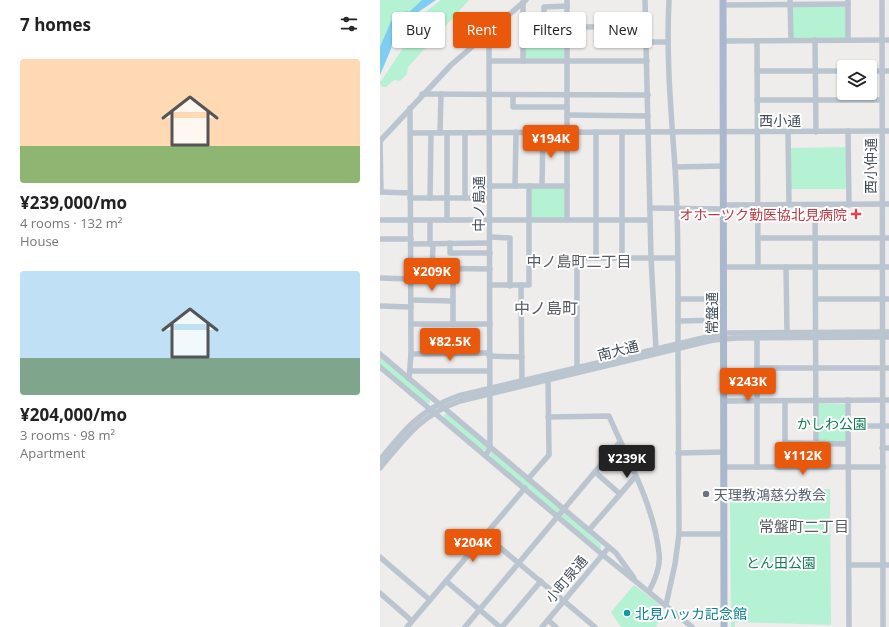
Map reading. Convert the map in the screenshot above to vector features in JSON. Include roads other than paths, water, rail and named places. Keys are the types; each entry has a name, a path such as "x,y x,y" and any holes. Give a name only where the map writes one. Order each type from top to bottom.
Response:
{"main road":[{"name":"常盤通","path":"723,3 724,627"}],"street":[{"path":"645,0 645,12"},
{"path":"666,605 675,564 679,534 677,208 675,167 671,132 668,42 669,0"},
{"name":"西小仲通","path":"882,0 882,267 886,299 886,334 882,368 882,448 886,565 883,627"},
{"path":"524,1 524,12"},
{"path":"511,12 524,1"},
{"path":"790,2 790,40"},
{"path":"723,3 848,2 848,40"},
{"path":"544,12 544,7 567,3"},
{"path":"815,40 816,132"},
{"path":"723,41 889,40"},
{"path":"757,41 758,267"},
{"path":"652,42 668,42"},
{"path":"469,48 422,94 380,141 381,192 430,198 489,198"},
{"name":"中ノ島通","path":"486,455 490,448 490,48"},
{"path":"523,48 523,61"},
{"path":"567,220 568,48"},
{"path":"646,48 651,258 656,349"},
{"path":"490,61 647,61"},
{"path":"757,71 837,71"},
{"path":"877,71 889,71"},
{"path":"422,94 648,95"},
{"path":"440,94 440,133"},
{"path":"513,94 513,107 567,107"},
{"path":"757,100 882,100"},
{"path":"409,379 411,371 410,108"},
{"path":"567,116 648,116"},
{"path":"848,131 849,205"},
{"name":"西小通","path":"671,132 889,131"},
{"path":"465,132 466,198"},
{"path":"516,132 516,186"},
{"path":"542,132 542,186"},
{"path":"596,132 596,258"},
{"path":"622,132 622,259"},
{"path":"411,133 671,132"},
{"path":"788,132 789,204"},
{"path":"430,198 431,133"},
{"path":"447,133 447,220"},
{"path":"882,156 889,156"},
{"path":"675,167 723,166"},
{"path":"489,186 567,186"},
{"path":"490,285 529,285 528,186"},
{"path":"650,208 789,204 889,204"},
{"path":"815,205 816,444"},
{"path":"380,220 650,220"},
{"path":"430,220 432,268"},
{"path":"380,239 431,244 510,238 510,286"},
{"path":"758,238 889,238"},
{"path":"450,243 450,253 490,253"},
{"path":"577,370 577,258 677,258"},
{"path":"724,267 889,267"},
{"path":"786,267 787,332"},
{"path":"411,268 490,269"},
{"path":"453,269 453,324"},
{"path":"380,278 411,279"},
{"path":"521,286 522,381"},
{"path":"678,299 724,299"},
{"path":"816,299 886,299"},
{"path":"411,300 453,301"},
{"path":"380,306 411,307"},
{"path":"678,321 724,320"},
{"path":"411,324 490,324"},
{"name":"南大通","path":"380,460 404,430 458,396 490,391 724,336 787,332 816,334"},
{"name":"南大通","path":"724,336 757,338 816,334 886,334"},
{"path":"757,338 757,467"},
{"name":"南大通","path":"577,370 656,349 678,346"},
{"path":"380,354 609,547 626,565 636,581"},
{"path":"411,354 522,356"},
{"path":"380,367 603,555 692,627"},
{"path":"757,368 889,368"},
{"path":"411,371 489,371"},
{"path":"528,479 549,455 548,377"},
{"name":"南大通","path":"490,391 522,381 548,377"},
{"path":"848,400 849,627"},
{"path":"724,401 889,400"},
{"path":"785,401 785,467"},
{"name":"南大通","path":"380,468 409,433 432,411"},
{"path":"548,417 609,416 651,514 660,555 655,580 649,591"},
{"path":"848,426 889,426"},
{"path":"464,627 620,442"},
{"path":"785,444 848,444"},
{"path":"882,448 889,448"},
{"path":"678,453 724,452"},
{"path":"724,468 883,467"},
{"path":"595,472 620,494"},
{"path":"589,530 635,476"},
{"path":"408,627 524,488"},
{"path":"679,534 724,534"},
{"path":"485,535 595,627"},
{"name":"小町泉通","path":"542,627 609,547"},
{"path":"381,560 430,600"},
{"path":"849,565 886,565"},
{"path":"446,581 501,627 541,581"},
{"path":"380,593 412,621"},
{"path":"548,620 556,627"}],"water":[{"path":"422,0 436,0 418,12 409,12"},
{"path":"392,31 391,49 380,75 380,48"}],"waterway":[{"path":"380,56 392,28"}],"place":[{"name":"オホーツク勤医協北見病院","path":"856,214"},
{"name":"天理教鴻慈分教会","path":"706,494"},
{"name":"北見ハッカ記念館","path":"627,613"}],"district":[{"name":"中ノ島町二丁目","path":"579,261"},
{"name":"中ノ島町","path":"546,308"},
{"name":"常盤町二丁目","path":"804,526"}],"park label":[{"name":"かしわ公園","path":"832,423"},
{"name":"とん田公園","path":"781,562"}]}
